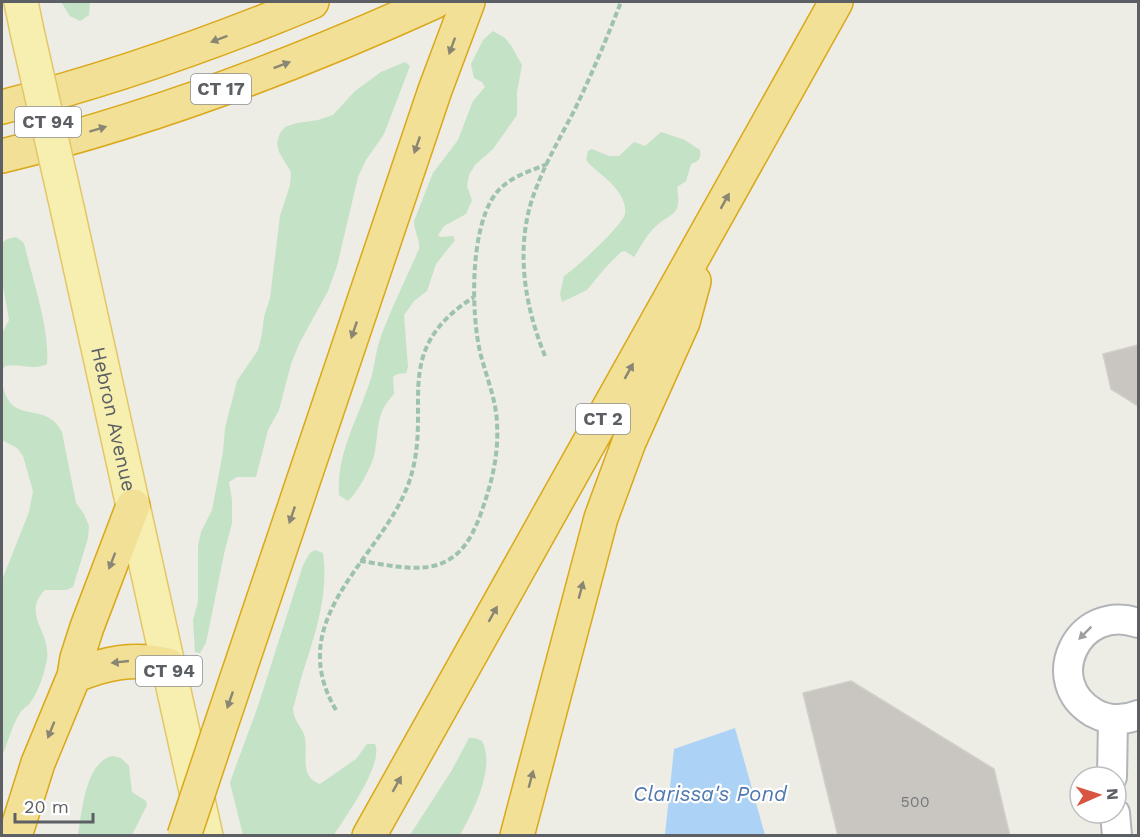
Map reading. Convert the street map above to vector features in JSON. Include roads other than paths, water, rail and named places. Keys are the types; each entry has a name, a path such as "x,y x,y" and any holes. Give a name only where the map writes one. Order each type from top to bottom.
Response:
{"highway":[{"name":"CT 17","path":"2,107 149,64 312,2"},
{"name":"CT 17","path":"2,156 116,124 214,92 434,2"},
{"path":"184,836 435,90 468,2"},
{"name":"CT 2","path":"369,836 836,2"},
{"path":"517,836 601,518 629,442 683,322 692,291 699,246"},
{"path":"15,836 36,769 74,676 87,627 133,506"},
{"path":"74,676 112,663 141,661 168,665"}],"main road":[{"name":"Hebron Avenue","path":"24,16 206,836"}],"street":[{"path":"1115,765 1126,717 1101,716 1080,701 1069,678 1069,663 1072,648 1091,626 1105,620 1126,619 1138,623"}],"water":[{"name":"Clarissa's Pond","path":"735,728 765,835 665,835 674,749"}]}
